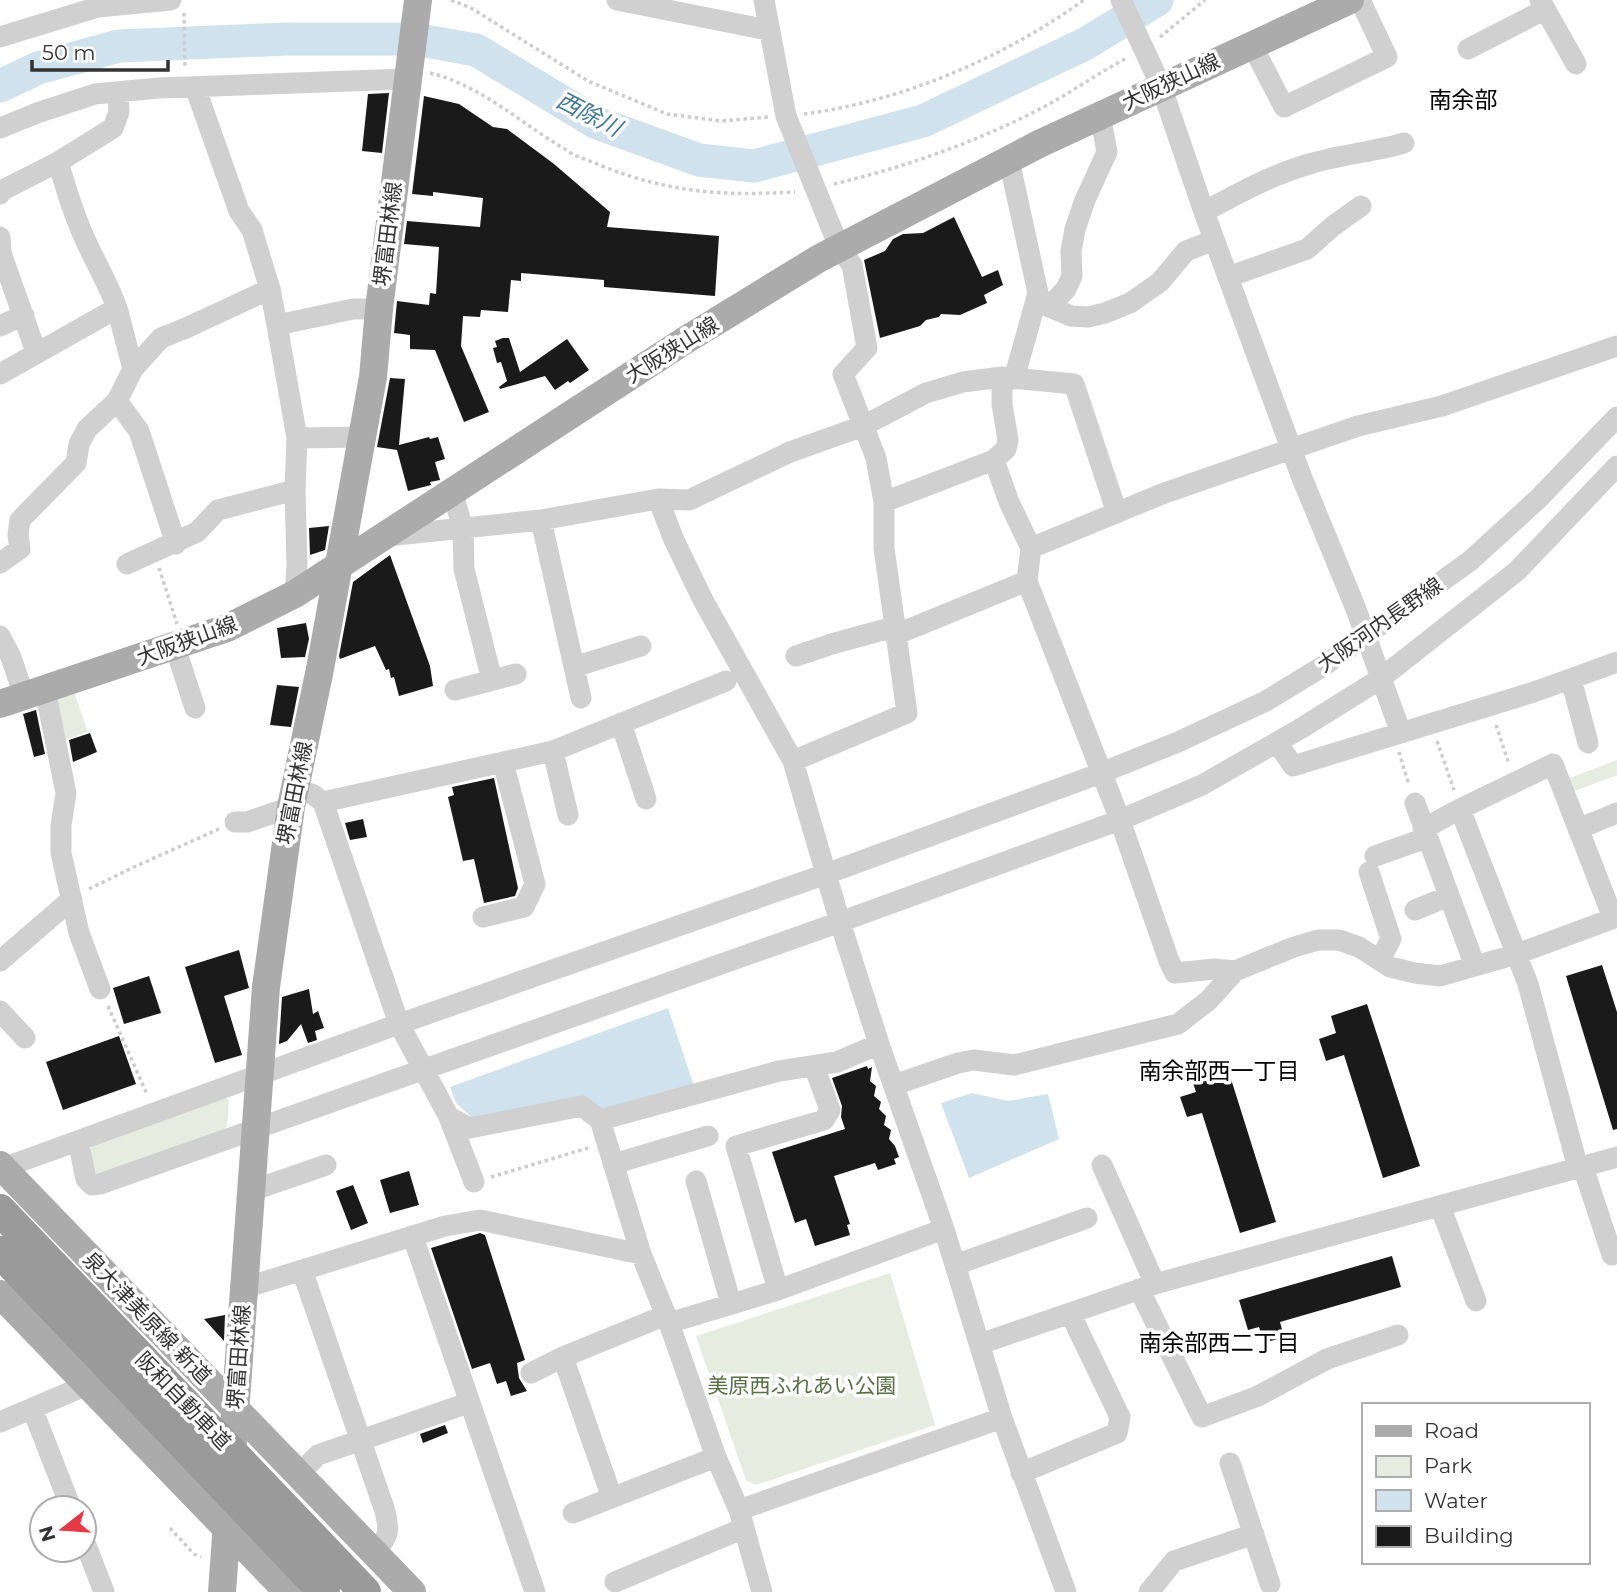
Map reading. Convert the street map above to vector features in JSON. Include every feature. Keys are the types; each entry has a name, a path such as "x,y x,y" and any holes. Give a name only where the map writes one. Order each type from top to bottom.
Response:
{"highway":[{"name":"阪和自動車道","path":"0,1210 365,1592"},
{"name":"阪和自動車道","path":"0,1252 324,1592"}],"main road":[{"name":"堺富田林線","path":"222,1592 266,987 293,799 373,377 379,309 412,73 418,0"},
{"name":"大阪狭山線","path":"23,697 227,628 295,594 684,341 839,247 1100,115 1350,0"},
{"name":"泉大津美原線 新道","path":"1,1166 412,1592"},
{"path":"0,1294 288,1592"}],"street":[{"path":"617,0 768,30"},
{"path":"764,0 768,30 789,122 839,247 852,265 867,348 842,374 876,458 884,502 884,548 906,713 793,761"},
{"path":"1121,0 1160,86 1203,212 1291,449 1380,679 1388,693 1397,734"},
{"path":"1252,45 1284,107 1387,57 1360,0"},
{"path":"1468,49 1542,5 1576,64"},
{"path":"0,37 98,7 178,6"},
{"path":"0,128 94,94 190,82 412,73"},
{"path":"190,82 239,211 253,230 270,289 297,438 295,594"},
{"path":"0,194 113,128 119,112 118,92"},
{"path":"884,502 994,460 1006,449 1008,439 1002,404 1008,378 1043,304 1066,289 1072,276 1070,251 1075,229 1107,152 1100,115"},
{"path":"1203,212 1252,186 1310,163 1373,152 1404,143"},
{"path":"1009,160 1038,293 1043,304 1071,316 1088,317 1130,303 1160,282 1186,251 1214,240"},
{"path":"58,162 85,241 107,280 133,369"},
{"path":"1228,277 1307,249 1361,206"},
{"path":"0,237 1,253 36,352"},
{"path":"0,563 20,549 20,520 76,463 79,444 87,429 117,401 133,369 160,338 270,289"},
{"path":"0,374 117,308"},
{"path":"277,325 353,309 379,309"},
{"path":"0,326 23,315"},
{"path":"1031,548 1162,494 1291,449 1358,426 1441,407 1617,346"},
{"path":"383,536 541,520 658,499 689,500 790,452 863,426 926,393 964,382 1008,378 1074,384 1117,513"},
{"path":"117,401 139,431 176,544"},
{"name":"大阪河内長野線","path":"1,1166 78,1142 398,1024 826,874 1178,742 1266,701 1325,665 1470,561 1538,499 1617,416"},
{"path":"297,438 363,437"},
{"path":"994,460 1009,502 1031,548 1027,581 1120,821 1175,973 1214,969 1234,971"},
{"name":"大阪河内長野線","path":"78,1142 86,1179 92,1185 100,1184 1120,821 1202,785 1380,679 1517,571 1617,466"},
{"path":"127,564 176,544 197,532 218,510 295,490"},
{"path":"452,492 463,528 464,569 461,590 492,680"},
{"path":"658,499 703,600 793,761 879,1044 944,1229 1002,1418 1066,1592"},
{"path":"541,520 580,698"},
{"path":"796,656 835,643 895,631 1027,581"},
{"path":"0,636 11,657 23,697 66,793 61,825 61,853 88,960 100,989"},
{"path":"179,645 195,708"},
{"path":"574,667 641,646"},
{"path":"1278,742 1293,766 1534,692 1617,662"},
{"path":"455,690 516,674"},
{"path":"1571,679 1588,743"},
{"path":"323,802 553,751 726,681"},
{"path":"621,723 646,799"},
{"path":"553,751 569,815"},
{"path":"483,917 524,907 535,884 503,762"},
{"path":"894,1084 958,1063 975,1060 1014,1065 1178,1024 1209,1000 1234,971 1318,940 1339,940 1359,947 1390,967 1440,975 1517,954 1615,917 1553,764 1460,809 1372,864 1391,939 1380,960"},
{"path":"235,822 247,822 293,799 312,794 323,802 398,1024 449,1117 474,1182"},
{"path":"1415,803 1475,966"},
{"path":"1460,809 1528,984 1580,1167 1612,1255"},
{"path":"1578,829 1617,813"},
{"path":"1415,910 1449,896"},
{"path":"0,961 34,920 71,897"},
{"path":"0,1011 25,1038"},
{"path":"600,1119 779,1071 837,1062 879,1044"},
{"path":"778,1290 736,1146 824,1120 830,1110 814,1066"},
{"path":"449,1117 470,1128 582,1106 600,1119 641,1254 716,1457 742,1519 762,1592"},
{"path":"613,1164 708,1136"},
{"path":"979,1344 1147,1287 1617,1157"},
{"path":"251,1191 326,1165"},
{"path":"1102,1165 1147,1287 1202,1417 1258,1396 1327,1359 1398,1335"},
{"path":"696,1181 731,1304"},
{"path":"1440,1206 1476,1301"},
{"path":"955,1265 1055,1239 1087,1218"},
{"path":"244,1288 445,1226 481,1220 641,1254"},
{"path":"531,1373 563,1357 667,1319 778,1290 944,1229"},
{"path":"413,1237 535,1592"},
{"path":"302,1270 388,1527 387,1538 373,1552"},
{"path":"1021,1473 1117,1433 1120,1417 1070,1313"},
{"path":"563,1357 612,1498"},
{"path":"0,1422 87,1385"},
{"path":"299,1474 318,1455 468,1403"},
{"path":"33,1408 66,1494"},
{"path":"615,1582 742,1519 1002,1418"},
{"path":"573,1513 716,1457"},
{"path":"1227,1473 1254,1534 1270,1584"},
{"path":"1149,1592 1174,1561 1254,1534"},
{"path":"93,1564 104,1592"}],"path":[{"path":"412,73 454,81 571,153 632,178 698,192 751,194 860,178 940,153 995,131 1033,113 1144,47 1205,0"},
{"path":"178,6 190,82"},
{"path":"154,552 179,645"},
{"path":"1489,705 1516,782"},
{"path":"1431,723 1460,809"},
{"path":"1397,734 1415,803"},
{"path":"71,897 235,822"},
{"path":"100,989 148,1096"},
{"path":"474,1182 606,1142"},
{"path":"170,1528 194,1554"}],"green space":[{"path":"74,692 88,732 61,741 55,699"},
{"path":"1617,760 1617,775 1575,791 1570,778"},
{"path":"224,1096 229,1100 227,1126 220,1135 97,1175 91,1171 88,1155 91,1147"},
{"name":"美原西ふれあい公園","path":"890,1273 935,1425 756,1485 746,1480 696,1336"}],"water":[{"path":"668,1008 694,1086 599,1111 474,1119 456,1103 450,1087"},
{"path":"972,1093 1008,1101 1048,1094 1059,1139 969,1178 941,1103"}],"building":[{"path":"389,93 382,153 362,151 368,94"},
{"path":"424,96 459,104 493,127 507,129 554,164 610,212 607,227 719,236 715,296 604,287 604,280 521,273 521,281 511,280 508,312 481,310 480,317 463,316 461,346 489,412 464,422 435,350 410,349 410,335 394,333 397,301 429,305 430,293 436,294 439,247 404,244 407,221 480,227 483,198 433,192 433,196 412,194"},
{"path":"954,217 982,277 998,270 1003,285 984,295 987,303 960,315 941,314 926,320 920,326 880,338 864,260 885,251 893,239 903,234 923,233"},
{"path":"509,338 520,372 567,339 589,370 555,390 545,376 500,389 507,381 501,362 497,363 493,348 497,347 495,341"},
{"path":"390,378 405,379 399,445 438,437 445,459 435,462 440,480 430,482 431,485 408,491 397,450 377,447"},
{"path":"329,526 325,550 310,555 309,528"},
{"path":"390,555 430,666 433,686 399,696 394,677 391,678 389,669 386,670 375,646 340,659 339,656 353,582"},
{"path":"306,623 309,639 305,657 281,658 277,628"},
{"path":"277,685 299,687 291,727 270,725"},
{"path":"36,710 45,754 34,757 23,714"},
{"path":"90,733 97,752 73,762 69,740"},
{"path":"494,778 518,888 515,896 484,903 474,859 463,861 448,797 454,795 452,787"},
{"path":"363,819 367,837 350,840 345,823"},
{"path":"239,950 249,988 224,996 242,1055 215,1063 185,967"},
{"path":"1602,965 1617,1012 1617,1129 1613,1130 1566,976"},
{"path":"149,976 161,1013 124,1024 113,988"},
{"path":"309,989 313,1014 318,1011 324,1028 315,1031 317,1040 308,1043 301,1024 287,1041 279,1044 282,997"},
{"path":"1367,1004 1420,1166 1383,1178 1344,1055 1326,1061 1319,1039 1336,1033 1331,1016"},
{"path":"119,1036 136,1084 63,1110 46,1062"},
{"path":"1226,1063 1276,1222 1240,1233 1202,1113 1187,1117 1180,1097 1196,1092 1190,1074"},
{"path":"867,1066 868,1069 872,1067 870,1081 876,1086 874,1096 881,1102 879,1109 886,1116 884,1125 891,1130 889,1139 899,1157 894,1159 896,1164 878,1170 875,1163 834,1176 850,1224 847,1225 850,1235 815,1246 806,1219 795,1223 772,1152 845,1129 841,1117 842,1106 832,1078"},
{"path":"409,1171 419,1205 390,1213 380,1180"},
{"path":"353,1185 368,1223 351,1230 336,1191"},
{"path":"480,1233 485,1235 525,1360 517,1363 519,1378 527,1391 511,1396 506,1381 497,1384 490,1363 472,1369 431,1248"},
{"path":"1392,1256 1401,1287 1280,1322 1284,1337 1264,1343 1259,1327 1248,1330 1239,1300"},
{"path":"225,1315 224,1341 204,1319"},
{"path":"445,1425 448,1433 423,1443 420,1434"}],"waterway":[{"name":"西除川","path":"0,86 38,68 119,46 287,39 414,39 476,50 597,123 699,160 754,166 923,121 1085,44 1157,0"}],"district":[{"name":"南余部","path":"1463,100"},
{"name":"南余部西一丁目","path":"1219,1071"},
{"name":"南余部西二丁目","path":"1219,1343"}]}
